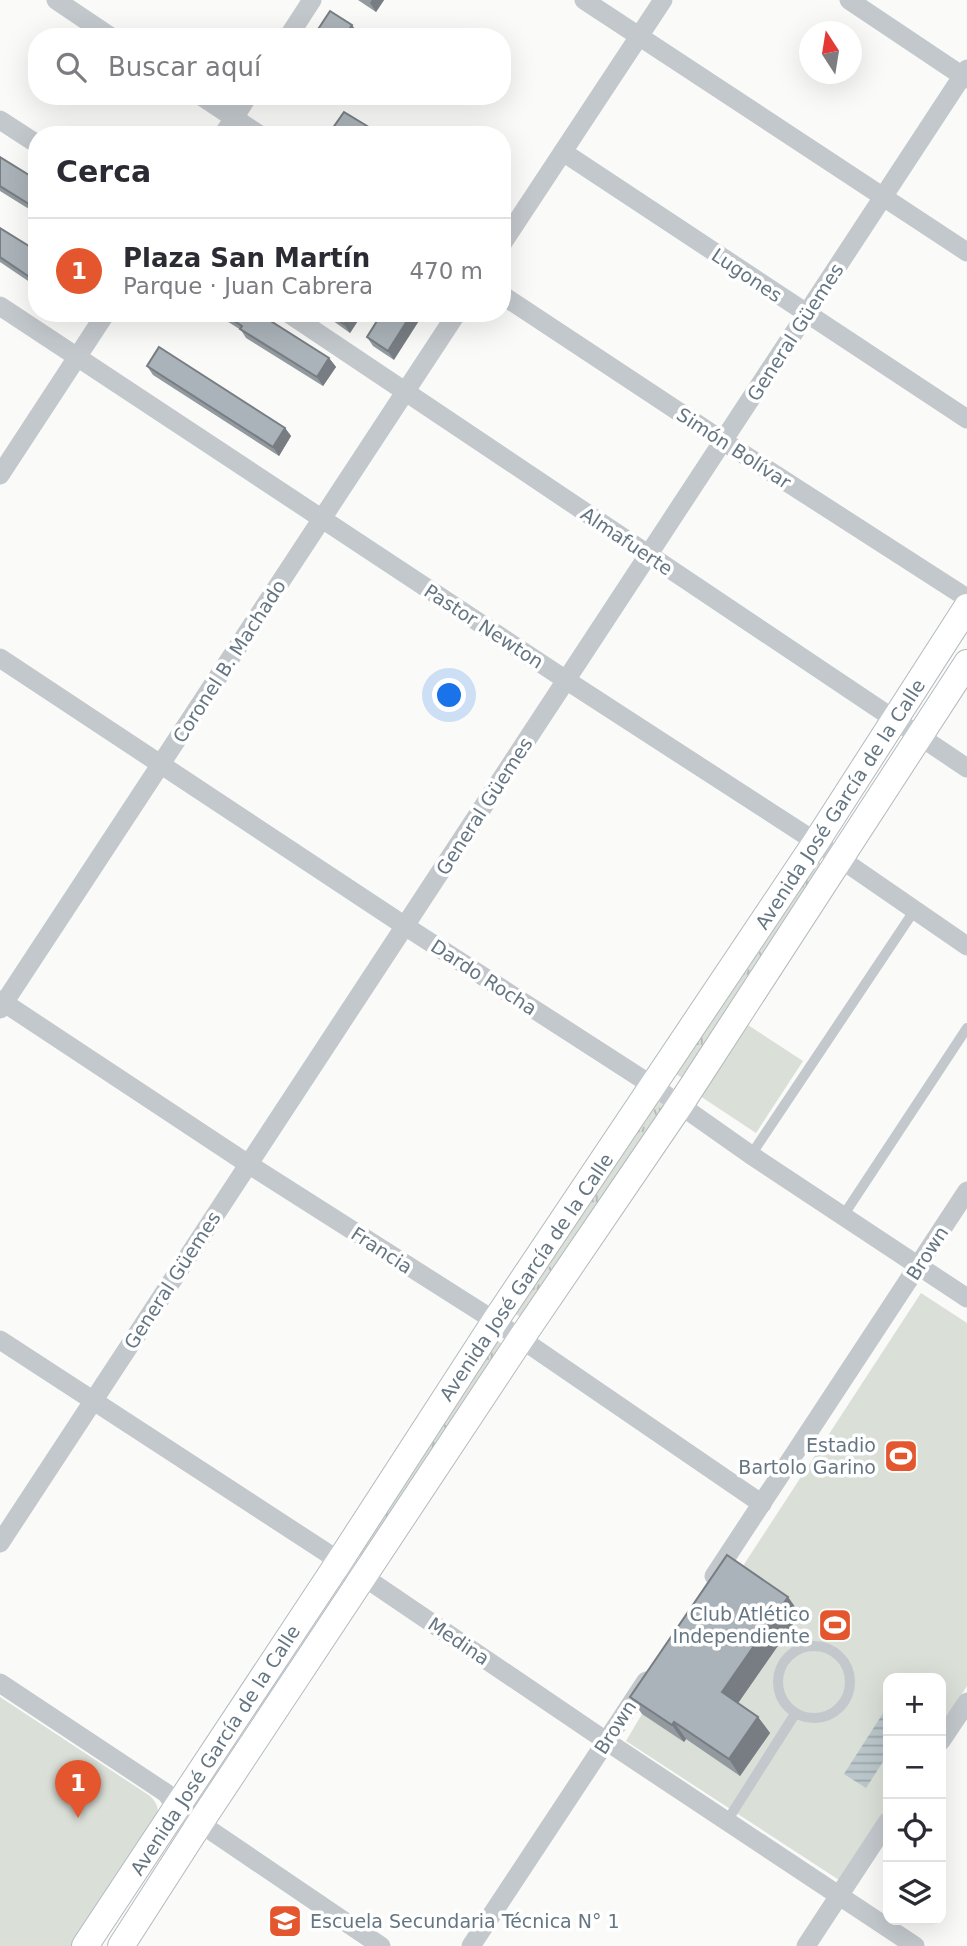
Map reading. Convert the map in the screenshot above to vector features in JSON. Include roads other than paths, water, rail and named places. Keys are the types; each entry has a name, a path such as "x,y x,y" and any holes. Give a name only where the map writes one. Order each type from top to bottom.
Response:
{"main road":[{"name":"Avenida José García de la Calle","path":"85,1946 495,1321 816,842 967,607"},
{"name":"Avenida José García de la Calle","path":"121,1946 200,1822 520,1340 680,1105 967,663"}],"street":[{"path":"56,0 98,28"},
{"path":"294,28 312,0"},
{"path":"584,0 967,252"},
{"path":"511,230 663,0"},
{"path":"849,0 966,75"},
{"name":"General Güemes","path":"0,1543 806,314 966,75"},
{"path":"214,105 246,126"},
{"path":"229,126 242,105"},
{"path":"0,120 28,138"},
{"name":"Lugones","path":"562,152 967,419"},
{"name":"Simón Bolívar","path":"511,301 967,598"},
{"name":"Pastor Newton","path":"0,306 566,681 816,842 967,946"},
{"path":"0,475 100,322"},
{"name":"Almafuerte","path":"301,322 967,768"},
{"name":"Coronel B. Machado","path":"1,1004 451,322"},
{"name":"Dardo Rocha","path":"0,658 405,926 653,1086 751,1155 967,1298"},
{"name":"Francia","path":"1,1004 495,1321 762,1504"},
{"name":"Brown","path":"702,1594 967,1191"},
{"name":"Medina","path":"0,1340 365,1577 915,1946"},
{"name":"Brown","path":"471,1946 658,1662"},
{"path":"0,1683 163,1791 176,1807 381,1946"},
{"path":"944,1736 967,1702"},
{"path":"806,1946 883,1829"}],"lane":[{"path":"751,1155 914,911"},
{"path":"843,1216 967,1028"},
{"path":"809,1645 832,1649 845,1661 852,1679 848,1699 835,1714 808,1719 795,1714 779,1694 778,1672 787,1657 809,1645"},
{"path":"727,1821 795,1714"}],"place":[{"name":"Estadio Bartolo Garino","path":"901,1456"},
{"name":"Club Atlético Independiente","path":"835,1625"},
{"name":"Plaza San Martín","path":"78,1818"},
{"name":"Escuela Secundaria Técnica N° 1","path":"285,1921"}]}
